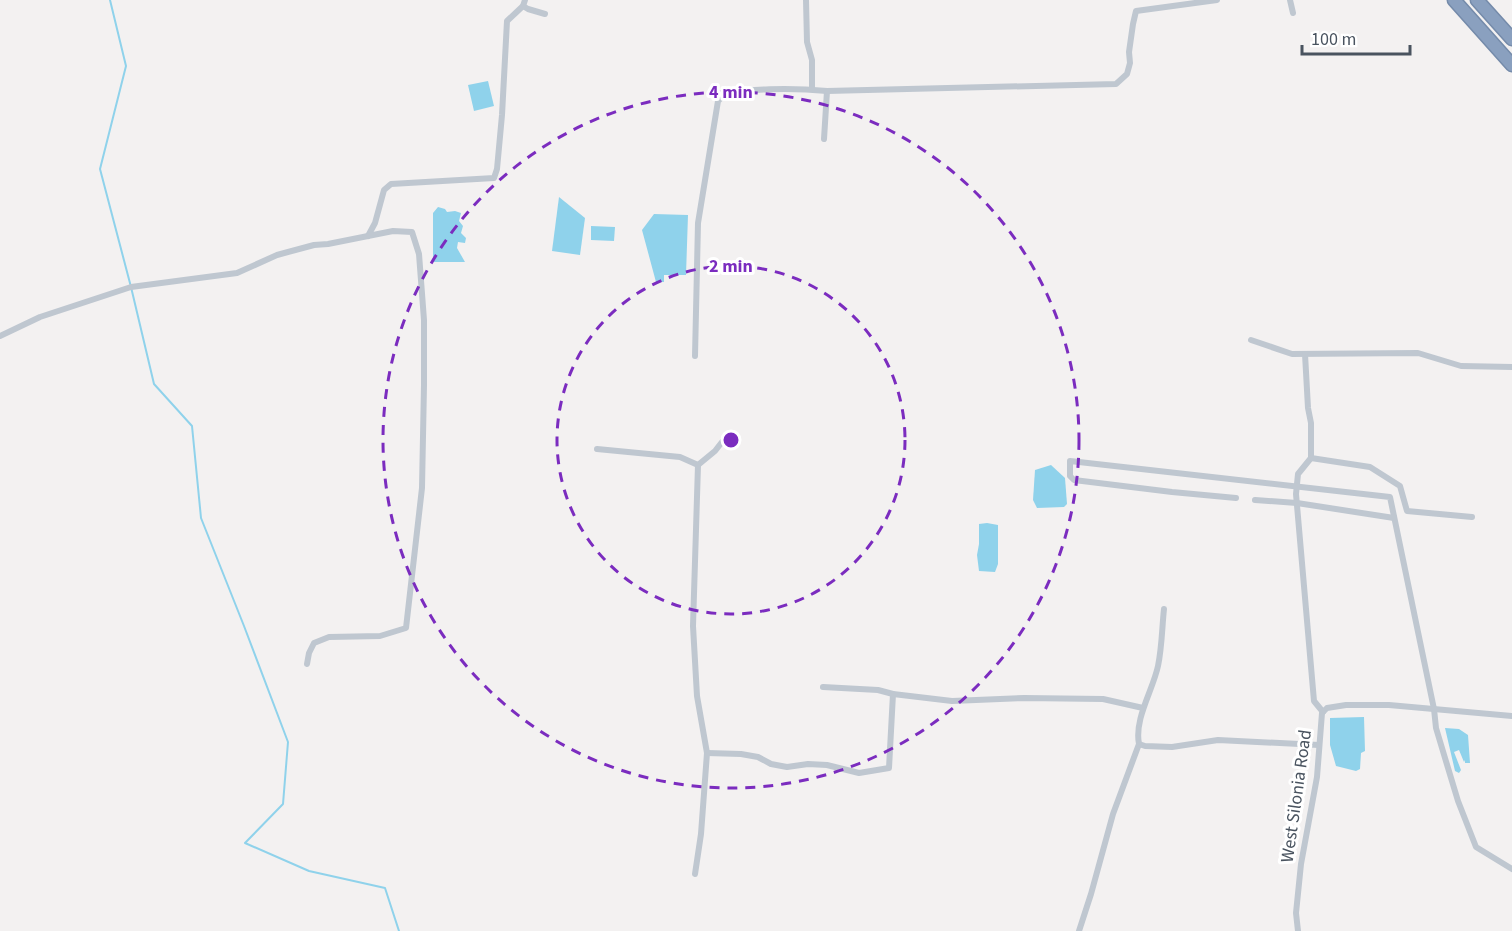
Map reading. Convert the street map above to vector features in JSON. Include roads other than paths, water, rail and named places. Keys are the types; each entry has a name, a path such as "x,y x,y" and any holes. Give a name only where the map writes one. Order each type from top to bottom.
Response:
{"highway":[{"path":"1454,0 1510,61"},
{"path":"1477,0 1512,39"}],"street":[{"path":"806,0 807,42 812,60 812,89"},
{"path":"695,357 698,223 718,101 722,96 745,90 812,89 827,91 1116,84 1127,74 1136,11 1217,0"},
{"path":"1290,0 1293,13"},
{"path":"368,236 375,223 384,190 391,184 494,178 497,169 502,115 507,21 524,3 528,9 545,14"},
{"path":"824,139 827,91"},
{"path":"0,336 40,317 131,287 237,273 277,255 314,245 393,231 411,232 420,254 424,363 422,488 406,628 381,636 328,638 314,643 307,664"},
{"path":"1251,340 1292,354 1418,353 1461,366 1512,367"},
{"path":"1305,354 1311,423 1311,458 1298,474 1297,503 1314,701 1323,712"},
{"path":"694,874 701,834 707,753 697,696 693,626 698,465 722,441"},
{"path":"597,449 680,457 698,465"},
{"path":"1311,458 1370,466 1401,486 1407,511 1472,517"},
{"path":"1236,498 1074,480 1070,476 1070,461 1390,497 1436,728 1458,801 1476,847 1512,869"},
{"path":"1255,500 1297,503 1394,518"},
{"path":"1079,931 1113,814 1139,744 1143,708 1158,667 1164,609"},
{"path":"824,687 878,690 952,701 1024,698 1103,699 1143,708"},
{"path":"707,753 741,754 787,767 808,764 826,765 859,773 889,768 893,694"},
{"name":"West Silonia Road","path":"1298,931 1296,913 1301,864 1317,777 1323,712 1327,708 1347,705 1389,705 1512,716"},
{"path":"1139,744 1172,747 1218,740 1319,745"}],"water":[{"path":"488,81 494,106 474,111 468,85"},
{"path":"559,197 585,218 580,255 552,251"},
{"path":"438,207 447,212 461,213 459,221 463,226 461,233 466,238 465,243 458,242 457,248 465,262 433,262 433,213"},
{"path":"654,214 688,215 686,275 664,275 664,282 656,282 642,230"},
{"path":"591,226 615,227 614,241 591,240"},
{"path":"1051,465 1065,478 1067,504 1064,507 1037,508 1033,500 1035,470"},
{"path":"979,524 998,525 998,564 995,572 979,571 977,555"},
{"path":"1364,717 1365,751 1361,753 1360,769 1356,771 1336,766 1330,745 1330,718"},
{"path":"1445,728 1459,729 1468,735 1470,763 1465,763 1465,760 1464,762 1459,750 1454,752 1461,770 1459,773 1455,771"}],"waterway":[{"path":"110,0 126,66 100,169 154,384 192,426 201,518 288,742 283,804 245,843 309,871 385,888 399,931"}]}
